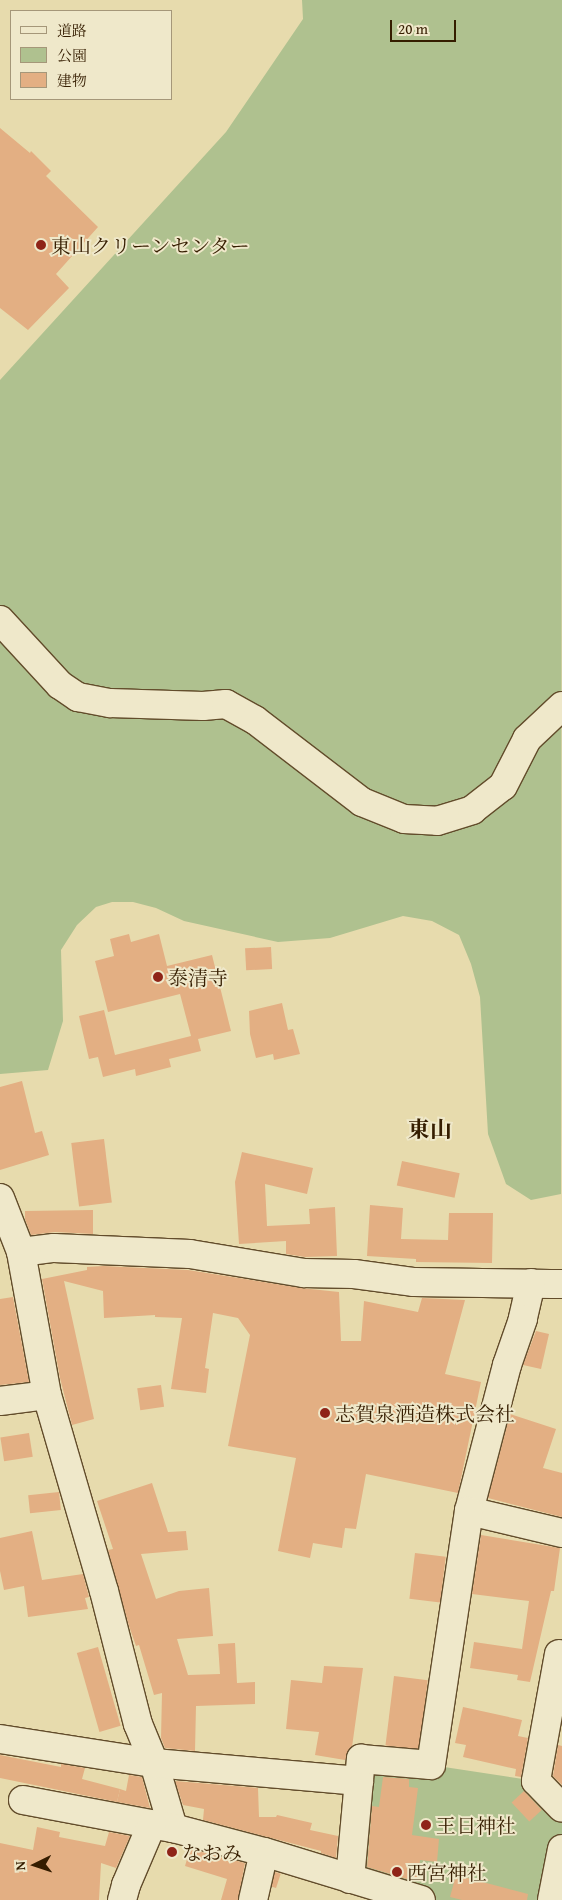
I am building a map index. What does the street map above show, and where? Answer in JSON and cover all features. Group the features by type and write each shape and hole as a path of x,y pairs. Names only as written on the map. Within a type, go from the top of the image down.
{"street":[{"path":"0,620 60,685 78,697 110,703 203,706 226,704 255,720 362,802 404,819 437,821 472,810 503,786 527,739 562,706"},
{"path":"0,1198 21,1252 47,1395 104,1591 138,1724 154,1763 163,1826 126,1885 122,1900"},
{"path":"21,1252 54,1248 190,1254 304,1273 354,1274 414,1282 562,1284"},
{"path":"350,1879 360,1759 431,1765 468,1510 506,1365 523,1319 531,1283"},
{"path":"0,1401 47,1395"},
{"path":"468,1510 562,1532"},
{"path":"561,1648 536,1781 562,1808"},
{"path":"0,1739 154,1763 359,1781"},
{"path":"23,1800 163,1826 264,1852 421,1900"},
{"path":"552,1900 562,1849"},
{"path":"253,1900 264,1852"}],"green space":[{"path":"302,0 562,0 561,1194 531,1200 506,1184 488,1134 480,997 471,964 459,935 432,921 403,916 330,938 278,942 184,921 156,908 133,902 112,902 96,907 77,925 61,950 63,1021 48,1070 0,1074 0,380 226,132 303,19"},
{"path":"361,1759 431,1765 536,1781 562,1808 562,1849 552,1900 421,1900 350,1879"}],"building":[{"name":"東山クリーンセンター","path":"0,128 30,153 31,151 51,171 46,176 98,227 56,274 69,288 28,330 0,308"},
{"name":"泰清寺","path":"129,934 131,942 159,934 167,966 212,955 231,1031 198,1039 201,1051 169,1059 171,1067 136,1076 135,1069 103,1077 98,1057 89,1059 79,1016 104,1010 115,1055 191,1036 180,994 108,1012 95,961 114,956 110,939"},
{"path":"271,947 272,969 246,970 245,948"},
{"path":"282,1003 288,1030 293,1029 300,1054 274,1060 273,1054 256,1058 250,1034 249,1011"},
{"path":"22,1081 35,1133 42,1131 49,1155 0,1170 0,1087"},
{"path":"104,1139 112,1203 79,1207 71,1143"},
{"path":"242,1152 313,1168 307,1194 265,1184 267,1226 310,1224 309,1209 335,1207 337,1256 305,1257 286,1254 286,1241 239,1244 235,1182"},
{"path":"402,1161 460,1173 455,1198 397,1185"},
{"path":"370,1205 403,1208 401,1239 448,1240 449,1213 493,1213 492,1263 416,1262 416,1259 367,1256"},
{"path":"93,1210 93,1234 55,1232 31,1235 25,1219 25,1211"},
{"path":"87,1267 188,1270 301,1288 339,1292 341,1341 361,1341 364,1301 418,1312 422,1298 465,1300 445,1374 481,1382 458,1493 366,1474 356,1529 345,1528 342,1548 313,1543 310,1558 278,1551 296,1458 228,1446 250,1335 238,1318 213,1313 205,1368 209,1369 206,1393 171,1389 182,1318 155,1317 155,1315 104,1318 103,1291 64,1281 94,1419 72,1425 60,1378 42,1279 87,1270"},
{"path":"13,1297 29,1382 0,1385 0,1299"},
{"path":"536,1331 549,1334 541,1369 523,1365"},
{"path":"161,1385 164,1407 140,1410 137,1388"},
{"path":"510,1414 556,1429 543,1468 562,1473 562,1517 488,1498"},
{"path":"29,1433 33,1457 4,1461 0,1438"},
{"path":"152,1483 168,1532 186,1531 188,1550 141,1554 156,1599 179,1591 209,1588 213,1636 177,1639 188,1675 220,1674 218,1644 235,1643 237,1683 255,1682 255,1704 196,1706 195,1751 165,1748 161,1738 162,1693 154,1695 139,1645 136,1646 129,1626 108,1550 113,1549 97,1501"},
{"path":"59,1492 61,1510 30,1513 28,1495"},
{"path":"32,1531 42,1580 83,1574 89,1597 85,1598 88,1609 28,1617 24,1586 4,1590 0,1571 0,1538"},
{"path":"481,1535 560,1548 554,1591 551,1591 530,1682 517,1680 518,1675 470,1668 474,1642 522,1649 529,1601 472,1594"},
{"path":"415,1553 446,1557 440,1602 409,1599"},
{"path":"98,1647 121,1726 99,1732 77,1653"},
{"path":"324,1666 363,1668 352,1747 345,1760 315,1755 319,1732 286,1729 291,1680 322,1683"},
{"path":"394,1676 428,1680 419,1750 385,1745"},
{"path":"463,1707 522,1720 518,1736 528,1738 521,1777 515,1776 516,1769 463,1757 466,1745 455,1743"},
{"path":"558,1745 562,1746 562,1785 553,1776"},
{"path":"0,1755 61,1767 61,1764 85,1768 82,1779 120,1789 117,1802 0,1778"},
{"path":"129,1775 142,1777 150,1808 117,1802 120,1789 126,1791"},
{"path":"383,1777 409,1779 409,1787 418,1788 412,1835 439,1839 437,1862 420,1860 418,1880 410,1880 367,1867 372,1806 379,1807"},
{"path":"175,1781 258,1788 259,1817 276,1817 277,1815 312,1823 310,1830 338,1836 336,1858 321,1853 321,1851 203,1820 204,1809 183,1805"},
{"path":"524,1791 542,1810 529,1822 512,1803"},
{"path":"37,1827 60,1832 59,1837 105,1846 109,1832 130,1836 116,1868 101,1863 99,1900 0,1900 0,1843 33,1850"},
{"path":"190,1849 245,1863 238,1900 221,1900 227,1879 185,1866"},
{"path":"275,1872 281,1874 276,1888 270,1886"},
{"path":"456,1875 528,1894 527,1900 462,1900 450,1897"}],"place":[{"name":"東山クリーンセンター","path":"41,245"},
{"name":"泰清寺","path":"158,977"},
{"name":"志賀泉酒造株式会社","path":"325,1413"},
{"name":"王日神社","path":"426,1825"},
{"name":"なおみ","path":"172,1852"},
{"name":"西宮神社","path":"397,1872"}],"district":[{"name":"東山","path":"430,1130"}]}
